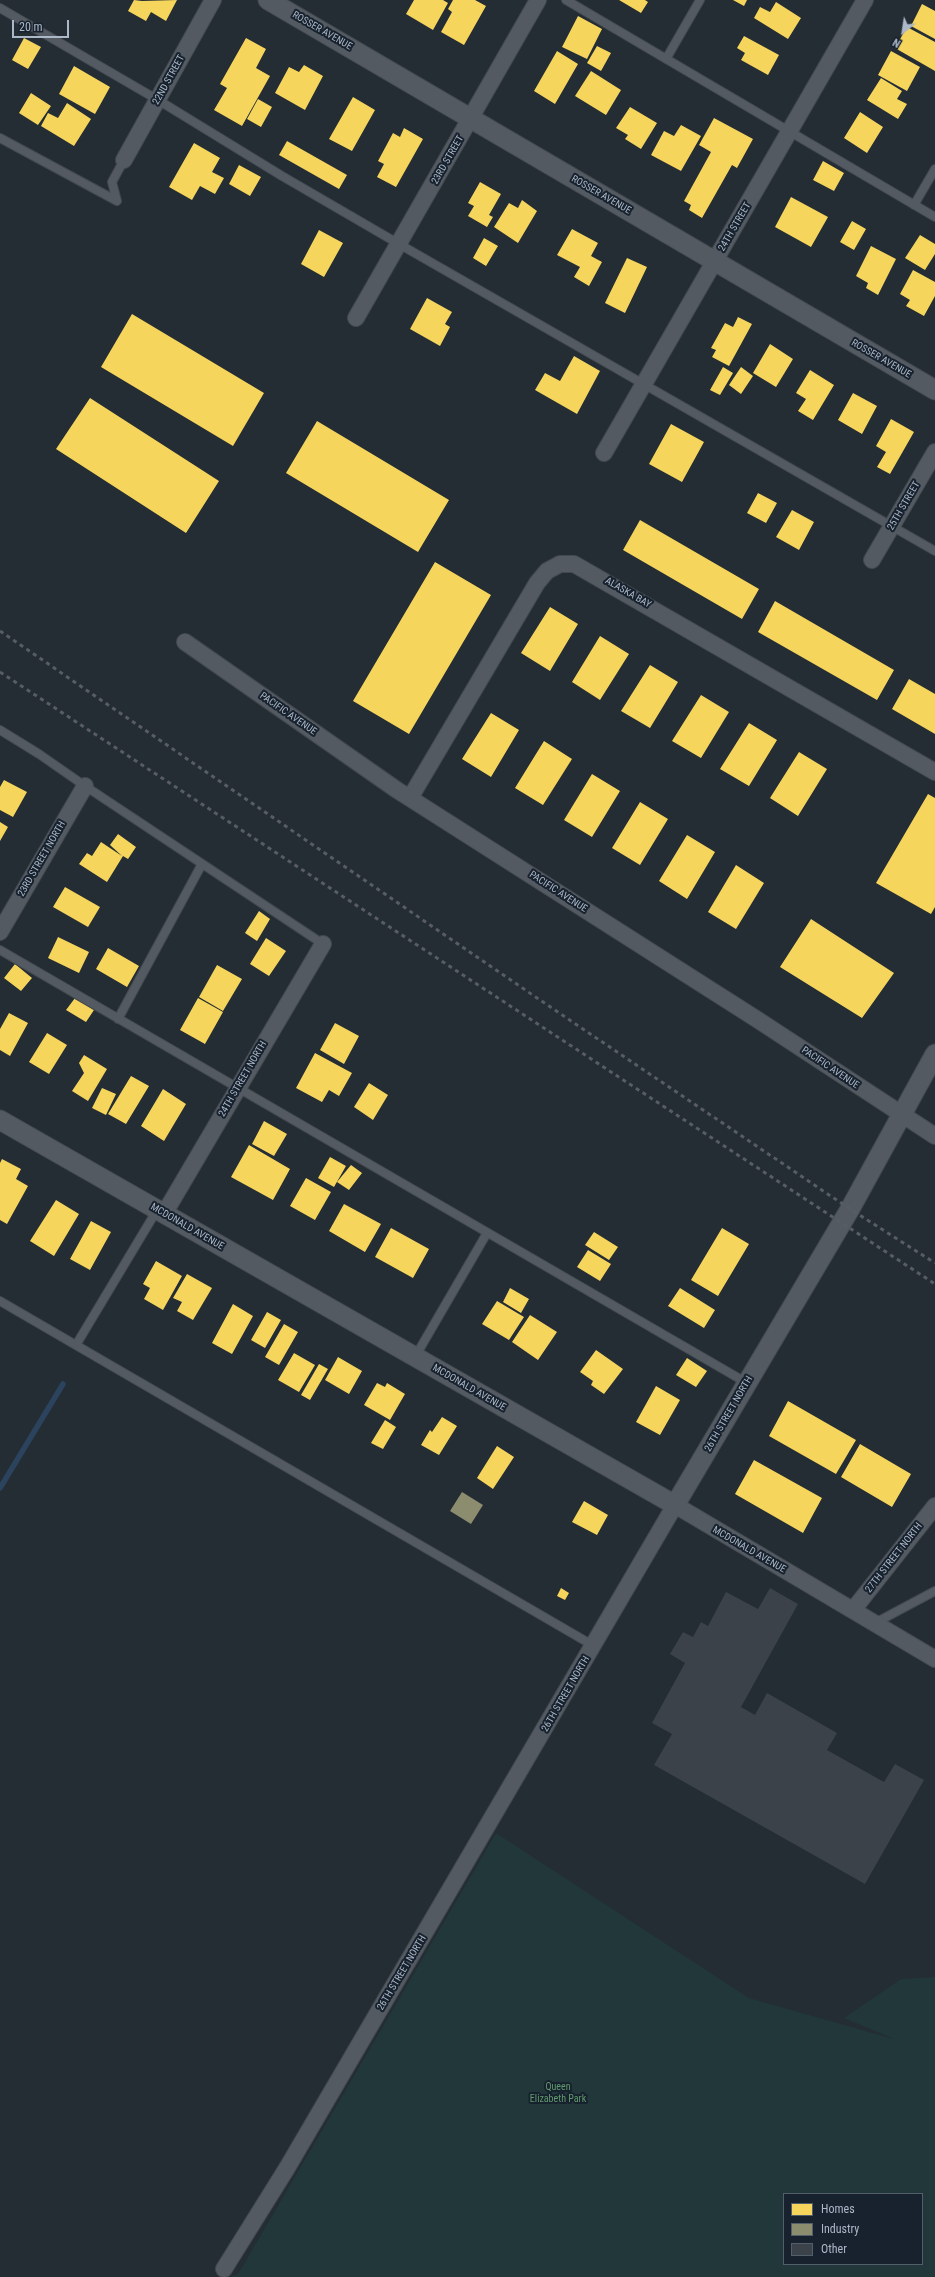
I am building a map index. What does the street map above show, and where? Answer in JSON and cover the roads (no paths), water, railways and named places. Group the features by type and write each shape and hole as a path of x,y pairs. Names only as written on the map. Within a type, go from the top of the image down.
{"street":[{"name":"22ND STREET","path":"124,160 213,0"},
{"name":"ROSSER AVENUE","path":"268,0 935,390"},
{"name":"23RD STREET","path":"356,318 538,0"},
{"name":"24TH STREET","path":"604,453 865,0"},
{"name":"25TH STREET","path":"872,560 935,452"},
{"name":"ALASKA BAY","path":"410,798 537,583 547,571 560,564 574,564 935,772"},
{"name":"PACIFIC AVENUE","path":"186,642 410,798 758,1020 935,1136"},
{"name":"23RD STREET NORTH","path":"0,932 85,786"},
{"name":"24TH STREET NORTH","path":"161,1212 238,1089 323,944"},
{"name":"26TH STREET NORTH","path":"224,2269 291,2161 850,1209 935,1054"},
{"name":"MCDONALD AVENUE","path":"0,1120 676,1505 935,1659"},
{"name":"27TH STREET NORTH","path":"853,1610 935,1506"}],"lane":[{"path":"566,0 935,217"},
{"path":"666,59 700,0"},
{"path":"0,8 158,100 282,176 399,244 935,551"},
{"path":"0,138 117,201 112,182 124,160"},
{"path":"914,205 935,169"},
{"path":"0,730 39,754 323,944"},
{"path":"118,1019 202,864"},
{"path":"0,950 748,1383"},
{"path":"76,1345 161,1212"},
{"path":"416,1357 487,1233"},
{"path":"0,1301 594,1646"},
{"path":"874,1623 935,1591"}],"waterway":[{"path":"0,1488 63,1384"}],"railway":[{"path":"0,631 537,998 850,1209 935,1263"},
{"path":"0,672 935,1284"}],"park label":[{"name":"Queen Elizabeth Park","path":"558,2092"}]}
